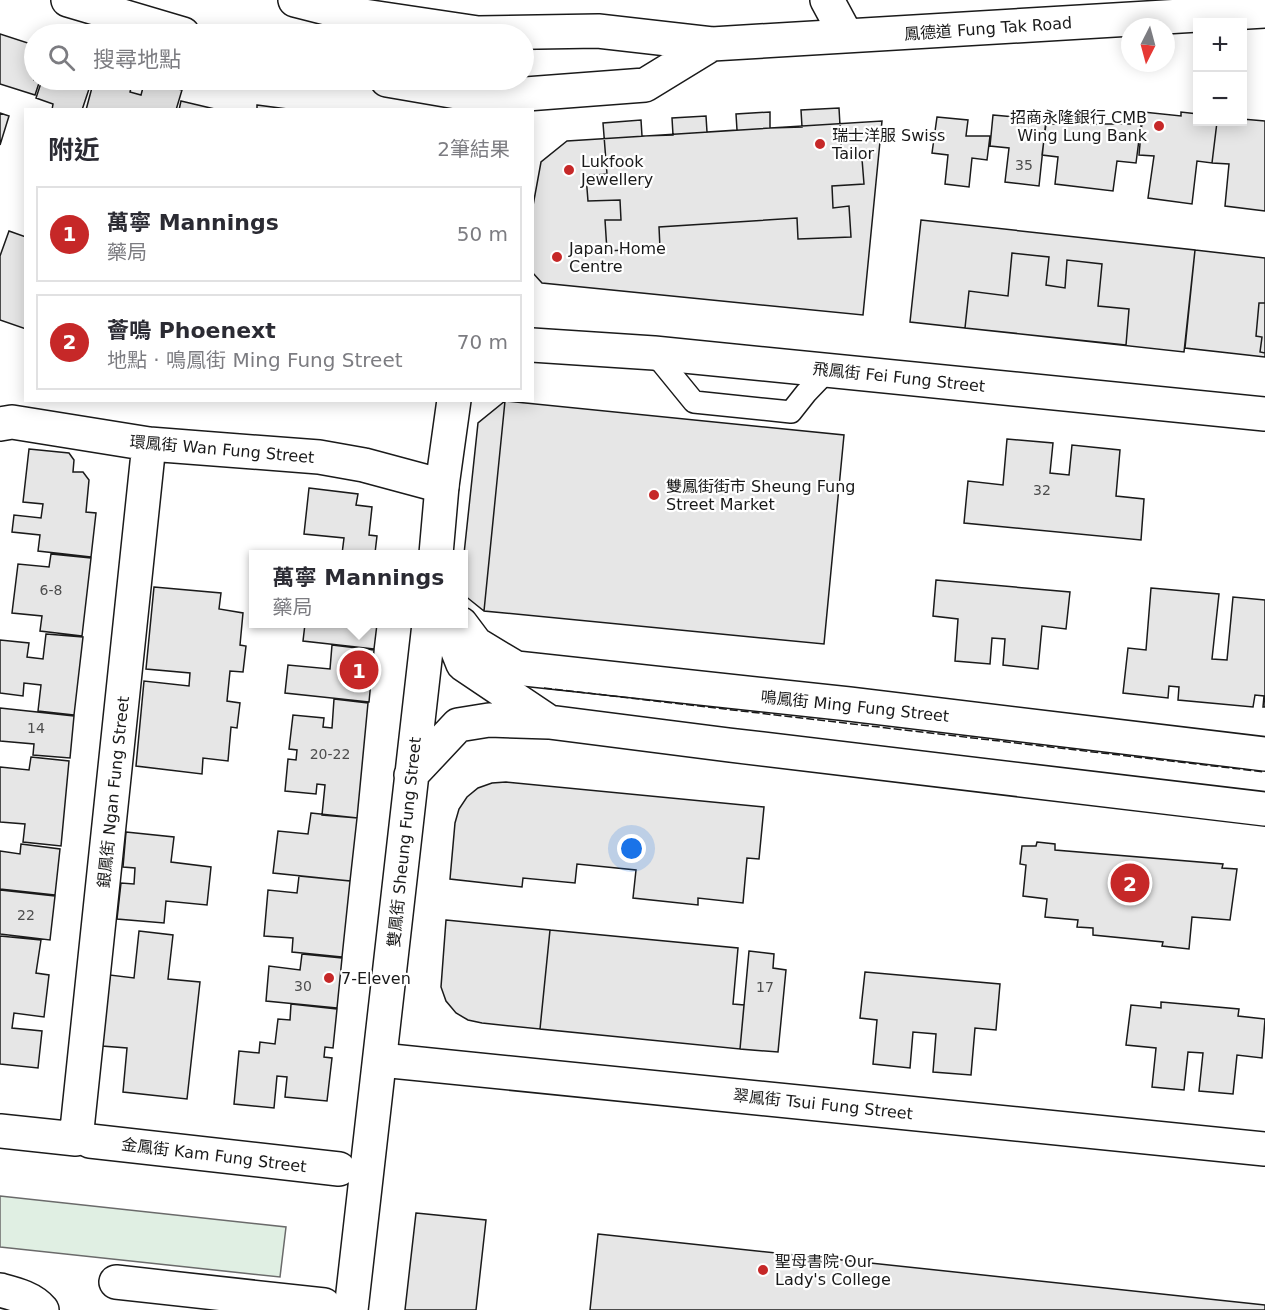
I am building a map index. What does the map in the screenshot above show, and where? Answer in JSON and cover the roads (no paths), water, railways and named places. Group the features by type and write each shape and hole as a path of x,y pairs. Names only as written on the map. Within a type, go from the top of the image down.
{"street":[{"path":"68,0 149,24"},
{"name":"鳳德道 Fung Tak Road","path":"295,0 350,14 417,24"},
{"path":"827,0 846,35"},
{"name":"鳳德道 Fung Tak Road","path":"534,35 597,31 711,44 910,33 1198,7 1265,11"},
{"name":"鳳德道 Fung Tak Road","path":"455,90 489,95 645,85 711,44"},
{"name":"飛鳳街 Fei Fung Street","path":"534,345 654,353 829,369 1265,414"},
{"path":"436,550 442,486 454,402"},
{"name":"環鳳街 Wan Fung Street","path":"0,423 12,422 149,444 319,458 364,465 442,486"},
{"name":"銀鳳街 Ngan Fung Street","path":"83,1140 149,444"},
{"name":"雙鳳街 Sheung Fung Street","path":"338,1307 381,1060 429,628"},
{"path":"449,628 463,664 549,722"},
{"name":"鳴鳳街 Ming Fung Street","path":"464,628 477,644 516,669 861,706 1265,754"},
{"path":"411,775 458,725 489,720 549,722 1265,809"},
{"name":"翠鳳街 Tsui Fung Street","path":"381,1060 1265,1149"},
{"name":"金鳳街 Kam Fung Street","path":"0,1131 339,1169"},
{"path":"116,1282 338,1307"},
{"path":"0,1290 19,1295 38,1305 42,1310"}],"lane":[{"path":"654,353 694,402 791,412 829,369"}],"place":[{"name":"招商永隆銀行 CMB Wing Lung Bank","path":"1159,126"},
{"name":"瑞士洋服 Swiss Tailor","path":"820,144"},
{"name":"Lukfook Jewellery","path":"569,170"},
{"name":"Japan Home Centre","path":"557,257"},
{"name":"雙鳳街街市 Sheung Fung Street Market","path":"654,495"},
{"name":"萬寧 Mannings","path":"359,670"},
{"name":"薈鳴 Phoenext","path":"1130,883"},
{"name":"7-Eleven","path":"329,978"},
{"name":"聖母書院 Our Lady's College","path":"763,1270"}]}
